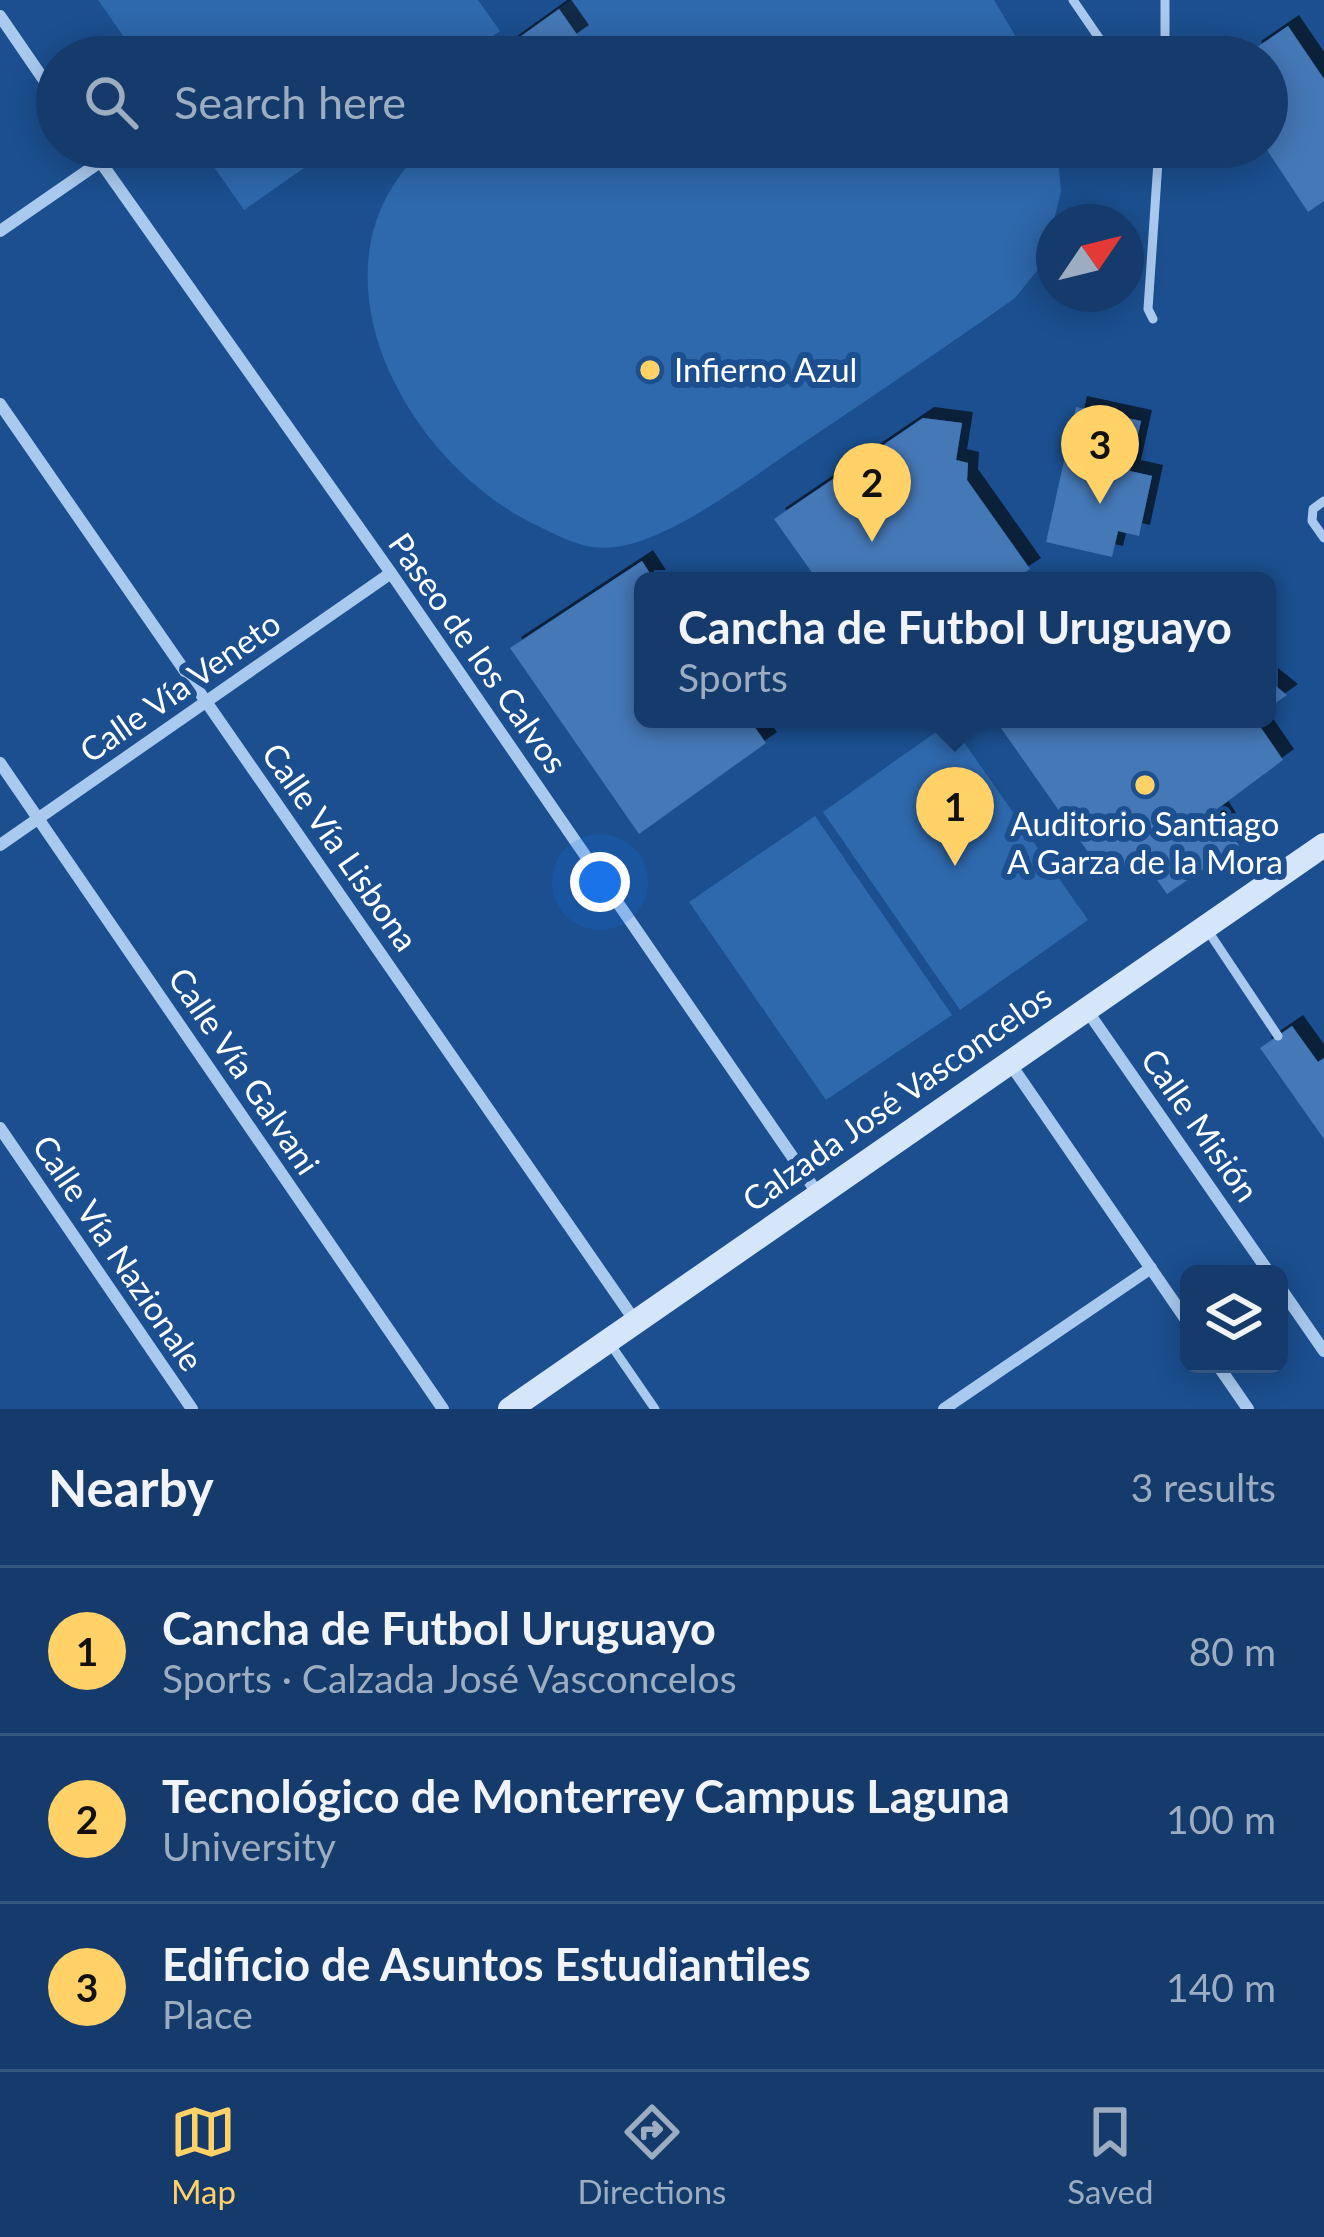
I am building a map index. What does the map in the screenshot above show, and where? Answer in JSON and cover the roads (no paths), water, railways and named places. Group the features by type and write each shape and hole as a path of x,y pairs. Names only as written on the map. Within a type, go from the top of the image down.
{"main road":[{"name":"Calzada José Vasconcelos","path":"510,1409 1324,844"}],"street":[{"path":"0,16 36,68"},
{"path":"0,231 91,168"},
{"name":"Paseo de los Calvos","path":"104,168 818,1194"},
{"name":"Calle Vía Lisbona","path":"0,404 635,1322"},
{"name":"Calle Vía Veneto","path":"0,845 391,574"},
{"name":"Calle Vía Galvani","path":"0,763 443,1409"},
{"name":"Calle Misión","path":"1085,1007 1264,1265"},
{"path":"1008,1061 1180,1311"},
{"name":"Calle Vía Nazionale","path":"0,1128 192,1409"},
{"path":"944,1409 1151,1268"},
{"path":"1288,1299 1324,1351"},
{"path":"1223,1373 1248,1409"}],"lane":[{"path":"1073,0 1098,36"},
{"path":"1165,0 1165,36"},
{"path":"1154,319 1148,309 1158,168"},
{"path":"1324,501 1313,509 1312,521 1324,538"},
{"path":"1204,926 1278,1036"},
{"path":"608,1341 655,1409"}],"place":[{"name":"Infierno Azul","path":"650,370"},
{"name":"Edificio de Asuntos Estudiantiles","path":"1100,504"},
{"name":"Tecnológico de Monterrey Campus Laguna","path":"872,542"},
{"name":"Auditorio Santiago A Garza de la Mora","path":"1145,785"},
{"name":"Cancha de Futbol Uruguayo","path":"955,866"}]}
